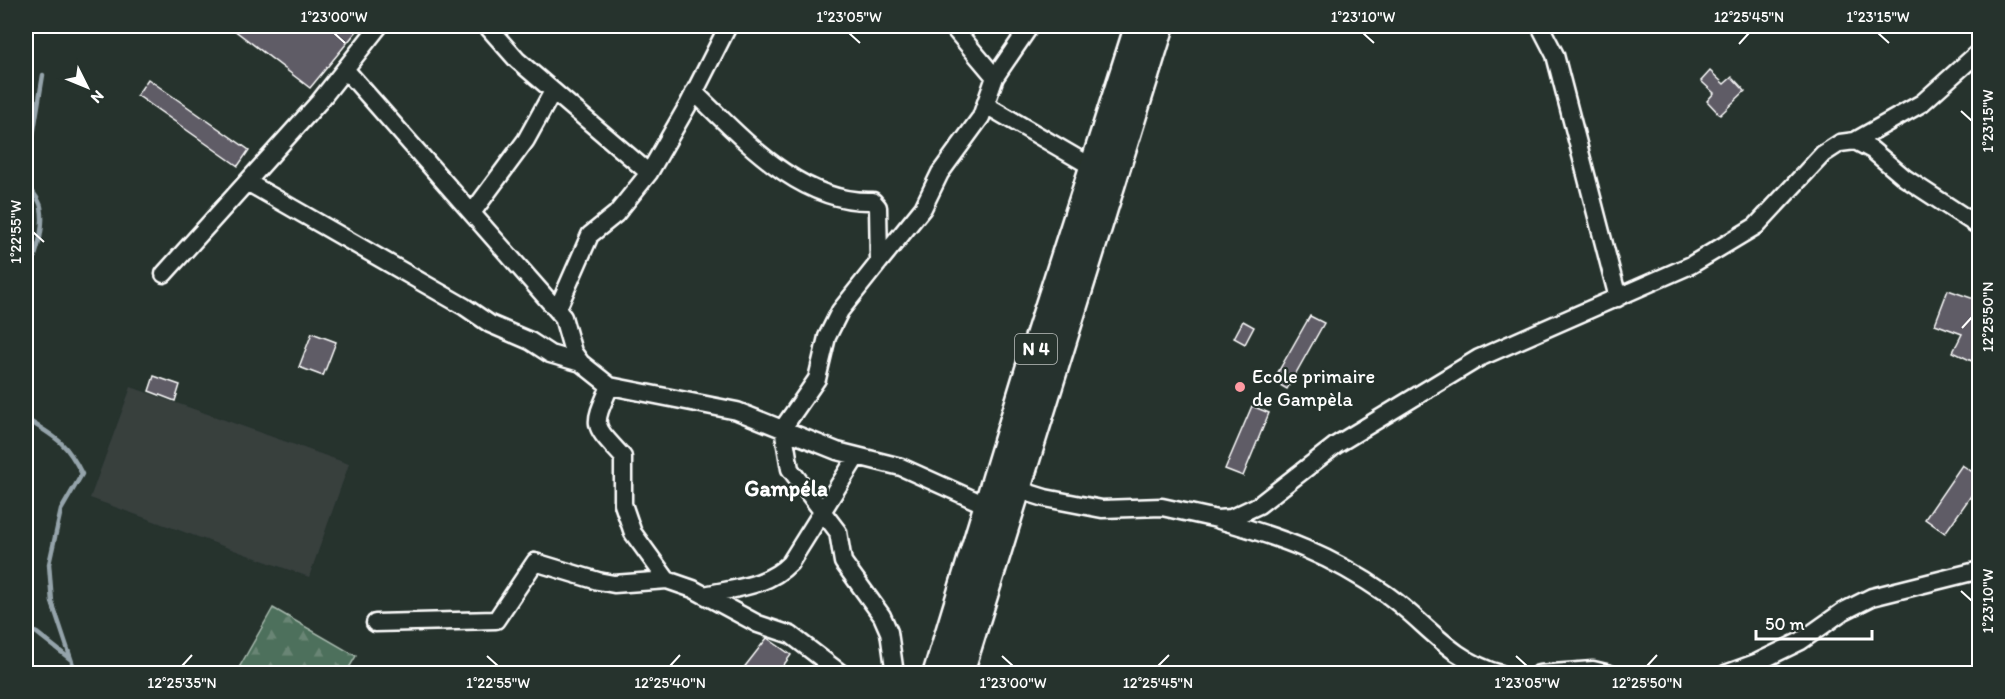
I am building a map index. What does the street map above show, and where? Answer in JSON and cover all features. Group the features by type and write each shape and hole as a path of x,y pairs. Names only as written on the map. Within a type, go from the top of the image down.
{"highway":[{"name":"N 4","path":"937,674 1139,26"},
{"name":"N 4","path":"959,674 1160,26"}],"street":[{"path":"164,274 345,69 379,26"},
{"path":"487,26 517,60 649,173"},
{"path":"557,310 590,235 616,214 649,173 728,26"},
{"path":"952,26 996,77"},
{"path":"895,674 889,632 882,616 843,562 838,532 790,470 783,428 818,379 827,337 840,311 923,208 940,173 981,117 996,77 1030,26"},
{"path":"1540,26 1555,55 1618,298"},
{"path":"1217,519 1231,518 1259,505 1336,445 1479,358 1691,265 1756,226 1823,154 1840,143 1855,141 1922,103 1980,51"},
{"path":"345,69 563,317 573,352 581,363 610,386 737,411 837,451 901,467 988,506"},
{"path":"472,213 526,140 553,91"},
{"path":"694,92 756,152 803,182 835,198 873,201 878,207 879,262"},
{"path":"986,105 1094,168"},
{"path":"1855,141 1872,150 1905,178 1980,227"},
{"path":"247,182 465,307 490,324 530,341 550,354 581,363"},
{"path":"610,386 596,420 598,430 623,457 623,504 633,533 667,580"},
{"path":"705,595 761,582 779,575 790,563 857,456"},
{"path":"1016,489 1045,498 1102,509 1162,507 1217,519 1290,540 1340,564 1387,595 1461,658 1480,668 1501,674"},
{"path":"375,623 496,620 535,562 614,584 667,580 705,595 758,624 791,635 842,674"},
{"path":"1725,674 1758,662 1801,641 1842,612 1872,597 1980,570"},
{"path":"1539,674 1593,669 1610,674"}],"shaded area":[{"path":"131,387 349,464 309,577 90,498"}],"green space":[{"path":"273,608 356,656 346,673 236,673"}],"building":[{"path":"229,26 361,26 310,88"},
{"path":"1710,71 1724,84 1732,77 1745,91 1720,115 1707,101 1714,93 1701,81"},
{"path":"148,79 249,150 238,166 137,95"},
{"path":"1948,290 1980,301 1980,365 1953,352 1962,334 1935,324"},
{"path":"1310,316 1324,323 1287,389 1273,381"},
{"path":"1243,321 1254,327 1245,344 1234,338"},
{"path":"312,333 336,342 323,376 299,367"},
{"path":"154,376 180,385 175,401 149,391"},
{"path":"1252,406 1269,413 1243,476 1225,469"},
{"path":"1962,465 1980,477 1980,483 1945,533 1925,519"},
{"path":"767,638 791,655 777,674 739,674"}],"waterway":[{"path":"26,283 42,226 40,203 26,178 43,75"},
{"path":"26,419 59,441 71,454 82,474 61,510 49,564 52,602 76,674"},
{"path":"26,628 37,633 70,659"}],"place":[{"name":"Ecole primaire de Gampèla","path":"1240,387"}],"district":[{"name":"Gampéla","path":"786,488"}]}
